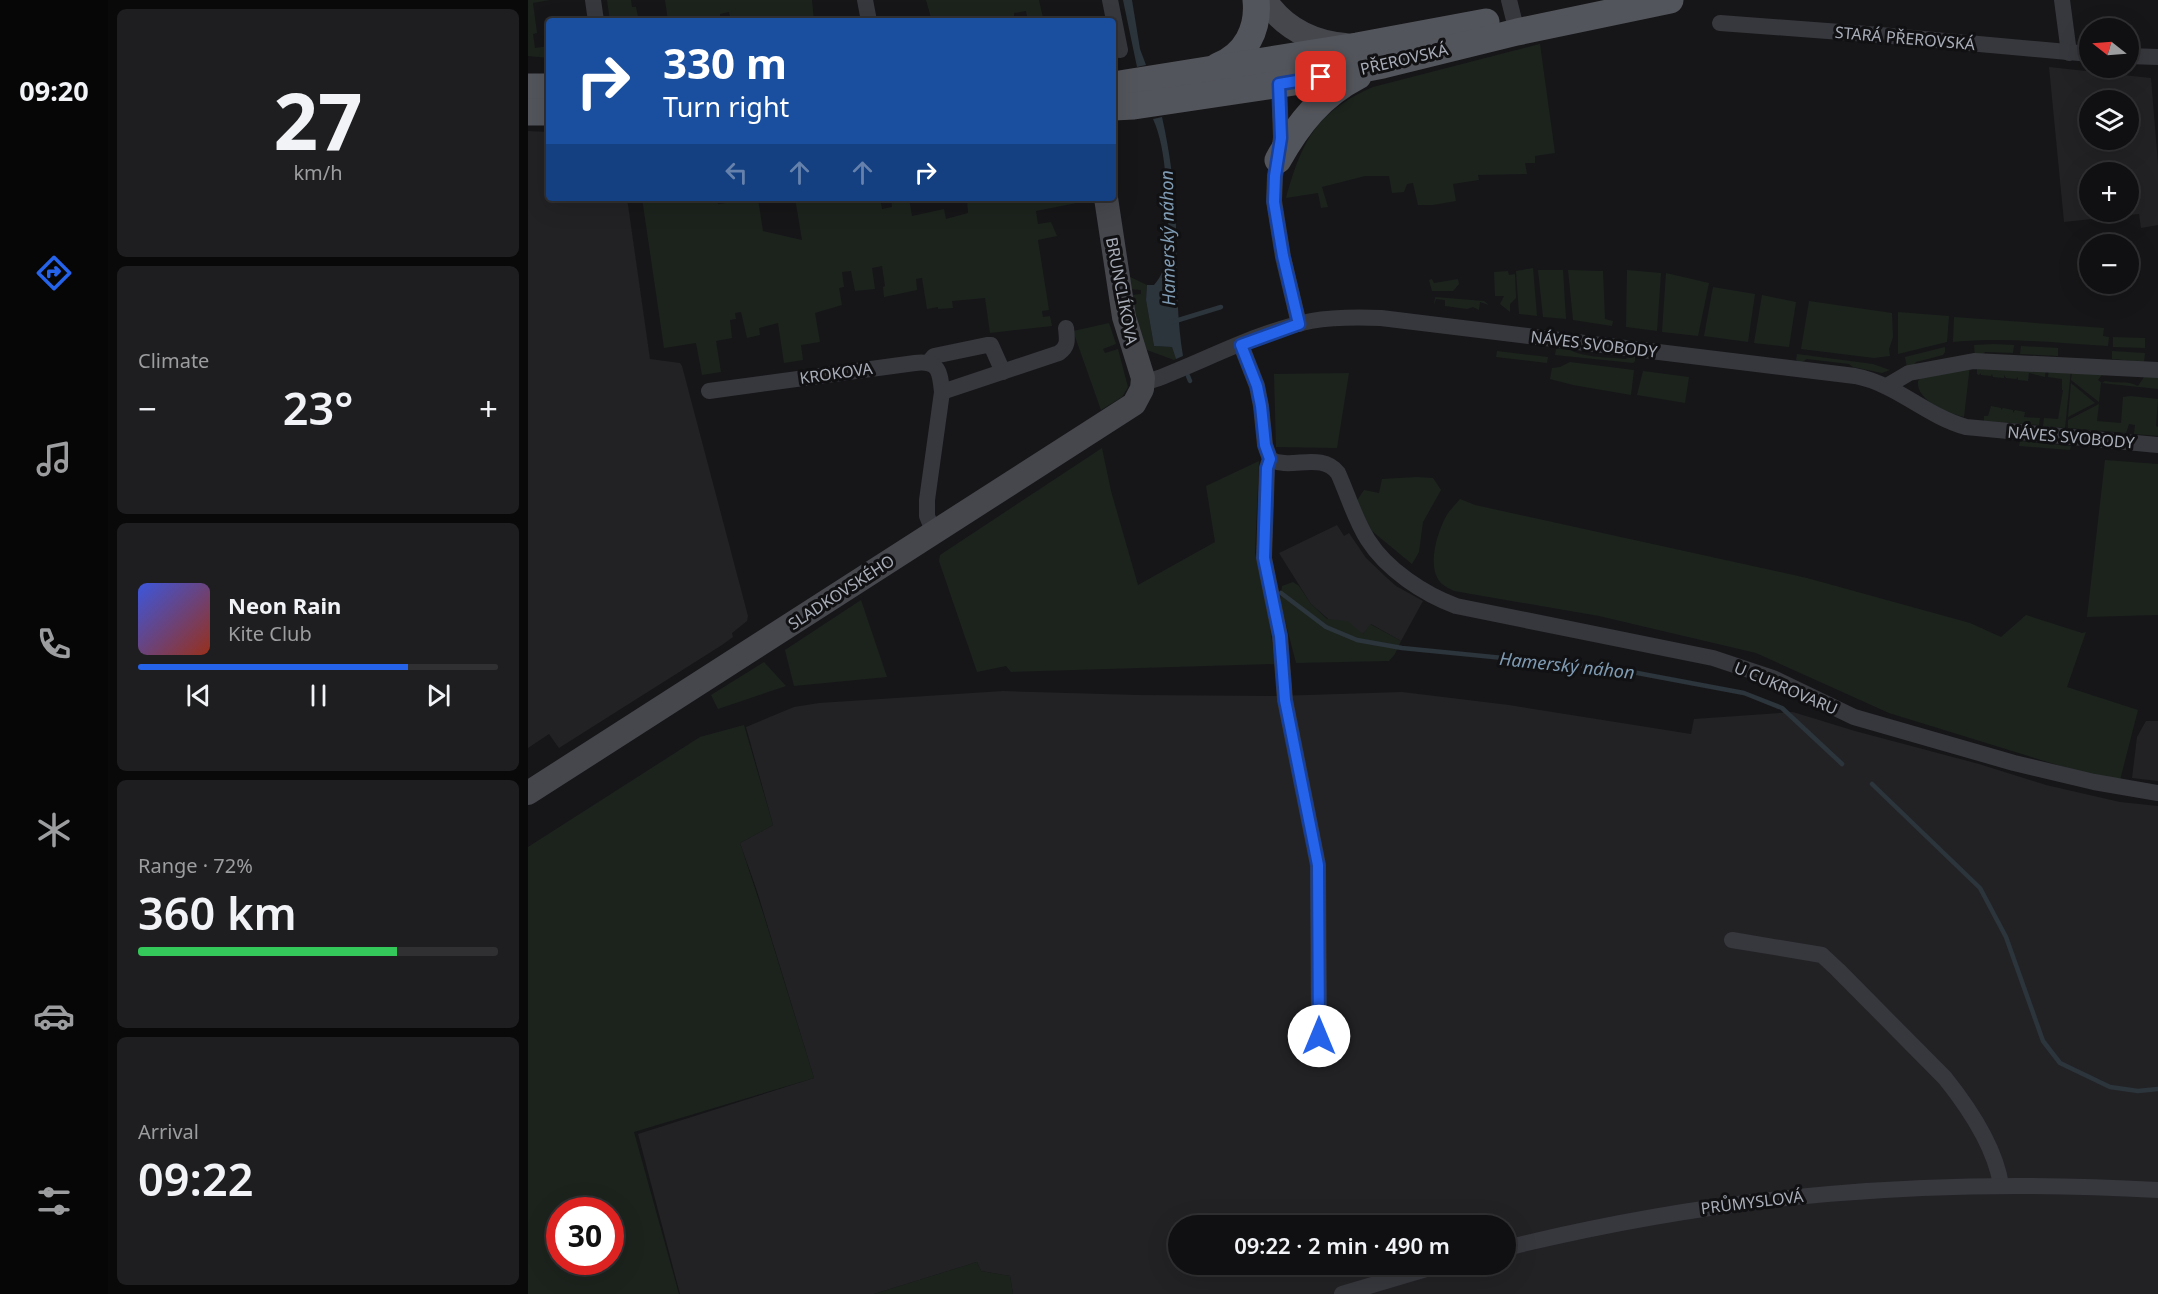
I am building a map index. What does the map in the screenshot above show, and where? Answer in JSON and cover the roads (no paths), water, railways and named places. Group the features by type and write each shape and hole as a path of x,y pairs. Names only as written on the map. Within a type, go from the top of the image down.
{"main road":[{"path":"1200,72 1224,64 1249,41 1260,0"},
{"path":"1260,0 1269,20 1278,72"},
{"name":"PŘEROVSKÁ","path":"1116,107 1134,106 1278,72 1357,46 1599,0"},
{"name":"PŘEROVSKÁ","path":"1116,85 1200,72 1278,72 1383,65 1513,16 1670,0"},
{"path":"1278,160 1303,121 1321,100 1345,82 1383,65"},
{"path":"528,87 546,87"},
{"path":"528,112 546,112"}],"street":[{"path":"593,0 596,18"},
{"path":"865,0 868,18"},
{"path":"1110,0 1114,18"},
{"path":"1260,0 1294,30 1317,40 1357,46"},
{"path":"2062,0 2069,53"},
{"name":"STARÁ PŘEROVSKÁ","path":"1720,23 2079,53"},
{"path":"1116,30 1120,50"},
{"path":"2139,56 2158,57"},
{"path":"1278,72 1281,129 1274,185 1275,216 1299,324"},
{"name":"BRUNCLÍKOVA","path":"1106,201 1124,317 1143,383"},
{"name":"NÁVES SVOBODY","path":"1143,383 1299,324 1347,317 1402,320 1865,378 1887,386 1941,417 1966,427 2158,445"},
{"path":"942,392 1048,357 1065,348 1068,343 1066,327"},
{"name":"KROKOVA","path":"709,391 928,363 933,356 987,345 991,345 1003,372"},
{"path":"1241,345 1257,386 1265,445 1270,459 1267,468 1264,558 1280,636 1285,700 1318,865 1319,1036"},
{"path":"1887,386 1909,373 1974,360 2158,370"},
{"path":"928,363 938,368 942,392 927,500 927,516 933,533"},
{"name":"SLADKOVSKÉHO","path":"528,793 1134,404 1141,393 1143,383"},
{"name":"U CUKROVARU","path":"1270,459 1280,462 1321,463 1335,470 1371,544 1384,559 1415,584 1441,600 1456,606 1713,658 1773,678 1854,717 2014,763 2094,782 2158,793"},
{"path":"1732,940 1822,955 1945,1078 1960,1097 1994,1158 2001,1185"},
{"name":"PRŮMYSLOVÁ","path":"1516,1246 1621,1223 1748,1202 1872,1189 2001,1185 2158,1190"},
{"path":"1342,1294 1406,1275"}],"water":[{"path":"1123,0 1132,0 1140,49 1146,65 1137,67"},
{"path":"1162,117 1172,172 1175,213 1178,308 1183,356 1176,359 1172,347 1154,346 1146,300 1147,285 1154,285 1162,274 1167,234 1169,233 1164,161 1153,119"}],"waterway":[{"path":"1172,322 1221,307"},
{"name":"Hamerský náhon","path":"1188,376 1190,381"},
{"name":"Hamerský náhon","path":"1281,593 1326,627 1357,640 1402,648 1616,669 1744,693 1782,708 1842,764"},
{"name":"Hamerský náhon","path":"1872,784 1980,888 2006,937 2043,1041 2060,1063 2110,1087 2138,1091 2158,1089"}]}
